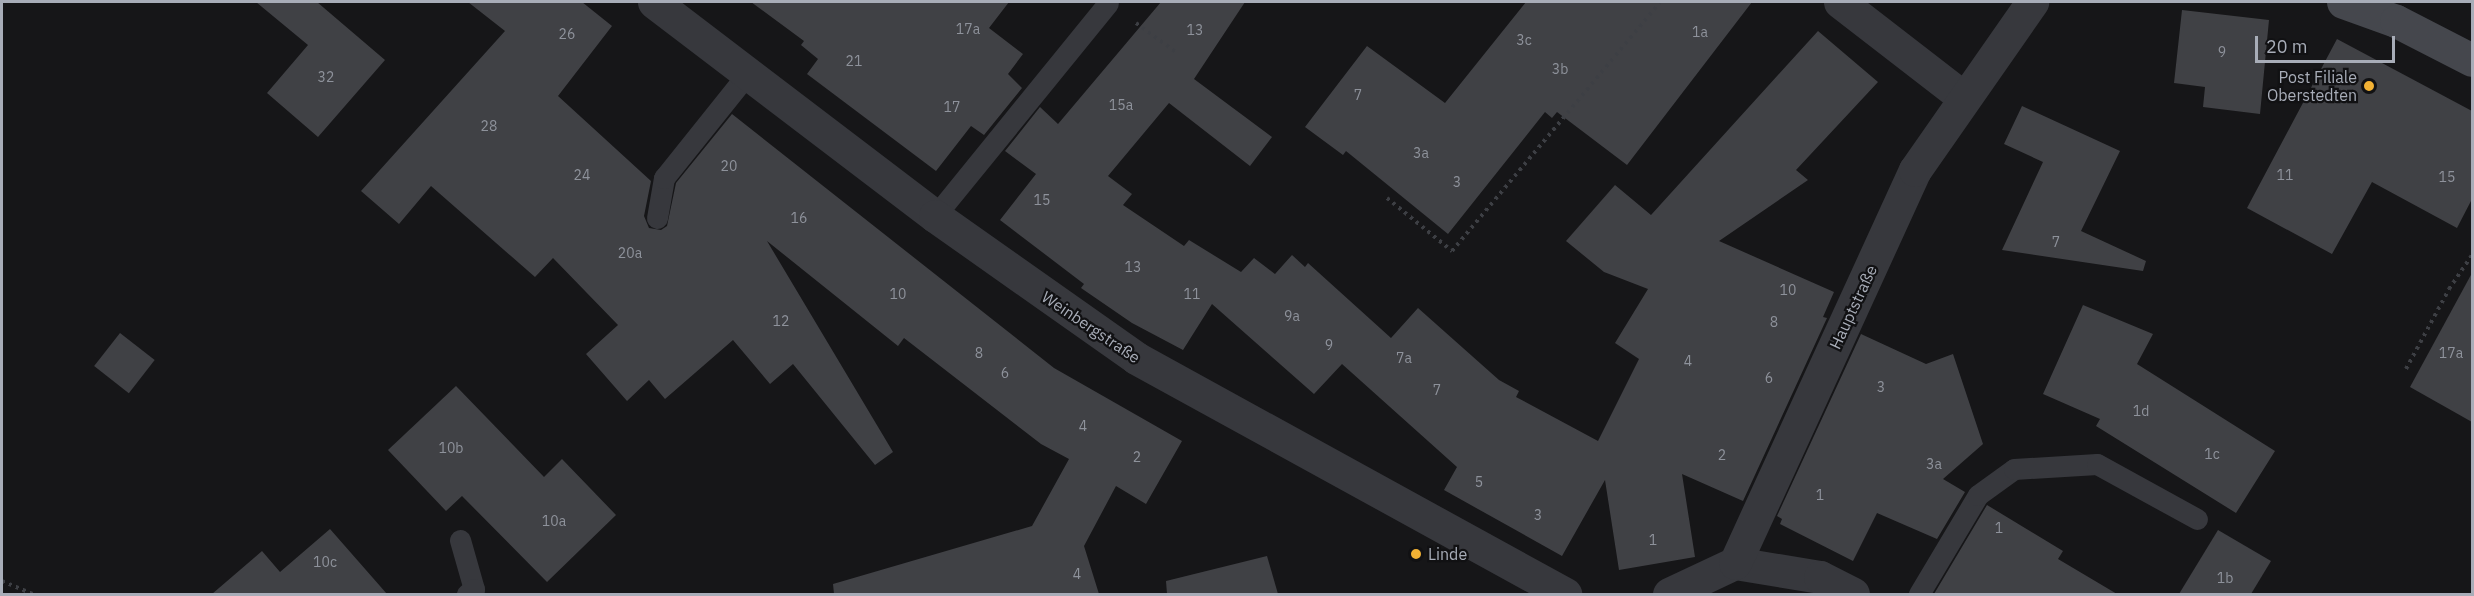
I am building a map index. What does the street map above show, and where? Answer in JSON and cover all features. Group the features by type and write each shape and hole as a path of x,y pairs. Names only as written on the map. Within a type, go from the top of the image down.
{"street":[{"name":"Weinbergstraße","path":"654,2 935,216 1136,358 1565,594"},
{"path":"1840,2 1964,98"},
{"name":"Hauptstraße","path":"1736,563 1915,170 2032,2"},
{"path":"2347,2 2396,21 2472,60"},
{"path":"1669,594 1736,563 1820,577 1853,594"}],"lane":[{"path":"935,216 1108,3"},
{"path":"657,218 664,178 748,73"},
{"path":"1919,594 1978,495 2014,470 2097,464 2197,519"},
{"path":"460,540 474,589 467,594"}],"path":[{"path":"1387,198 1452,251 1660,2"},
{"path":"1108,3 1177,53"},
{"path":"2406,369 2449,289 2472,255"},
{"path":"2,581 32,594"}],"building":[{"path":"256,2 317,2 385,60 318,137 267,93 308,45"},
{"path":"468,2 582,2 612,26 558,96 651,181 644,216 649,228 661,230 667,226 676,183 732,114 1054,368 1182,441 1146,504 1116,486 1084,546 1099,594 834,594 833,584 1032,526 1069,459 1041,444 904,338 898,346 767,241 893,452 875,465 793,364 770,384 733,340 665,399 649,380 627,401 586,354 618,325 553,258 535,277 431,186 399,224 361,191 505,31"},
{"path":"751,2 1009,2 989,28 1023,54 1008,74 1022,88 984,135 971,126 936,171 807,74 818,59 801,45 804,41"},
{"path":"1161,2 1245,2 1194,79 1272,137 1250,166 1169,103 1108,176 1132,194 1123,205 1184,246 1189,240 1241,272 1254,258 1275,274 1292,255 1305,267 1308,263 1391,338 1418,308 1499,380 1519,391 1516,397 1598,441 1639,359 1615,343 1648,289 1604,272 1566,241 1615,185 1651,215 1818,31 1878,82 1796,170 1808,180 1719,241 1834,292 1823,317 1827,318 1743,501 1682,474 1695,557 1619,570 1605,480 1562,556 1444,490 1457,467 1342,364 1314,394 1212,304 1183,350 1132,323 1081,288 1084,284 1000,220 1036,174 1005,151 1040,107 1058,124"},
{"path":"1526,2 1752,2 1627,165 1557,112 1552,118 1545,112 1448,234 1346,151 1343,155 1305,127 1367,46 1445,103"},
{"path":"2182,10 2269,20 2260,114 2203,107 2205,87 2174,83"},
{"path":"2337,39 2472,111 2472,199 2457,228 2372,182 2332,254 2247,208"},
{"path":"2022,106 2120,151 2081,231 2146,261 2143,271 2002,250 2043,162 2004,144"},
{"path":"2472,273 2472,422 2410,387"},
{"path":"2083,305 2153,334 2137,364 2275,451 2236,513 2096,426 2100,419 2043,394"},
{"path":"120,333 155,360 129,393 94,366"},
{"path":"1861,334 1926,364 1953,354 1983,444 1943,479 1965,492 1937,539 1877,513 1853,561 1780,524 1782,519 1777,516"},
{"path":"456,386 544,477 562,459 616,515 547,582 462,496 446,511 388,450"},
{"path":"1987,505 2063,551 2058,559 2117,594 1934,594"},
{"path":"330,529 387,594 212,594 262,551 280,572"},
{"path":"2218,530 2271,561 2251,594 2179,594"},
{"path":"1267,556 1278,594 1167,594 1166,581"}],"place":[{"name":"Post Filiale Oberstedten","path":"2369,86"},
{"name":"Linde","path":"1416,554"}]}
